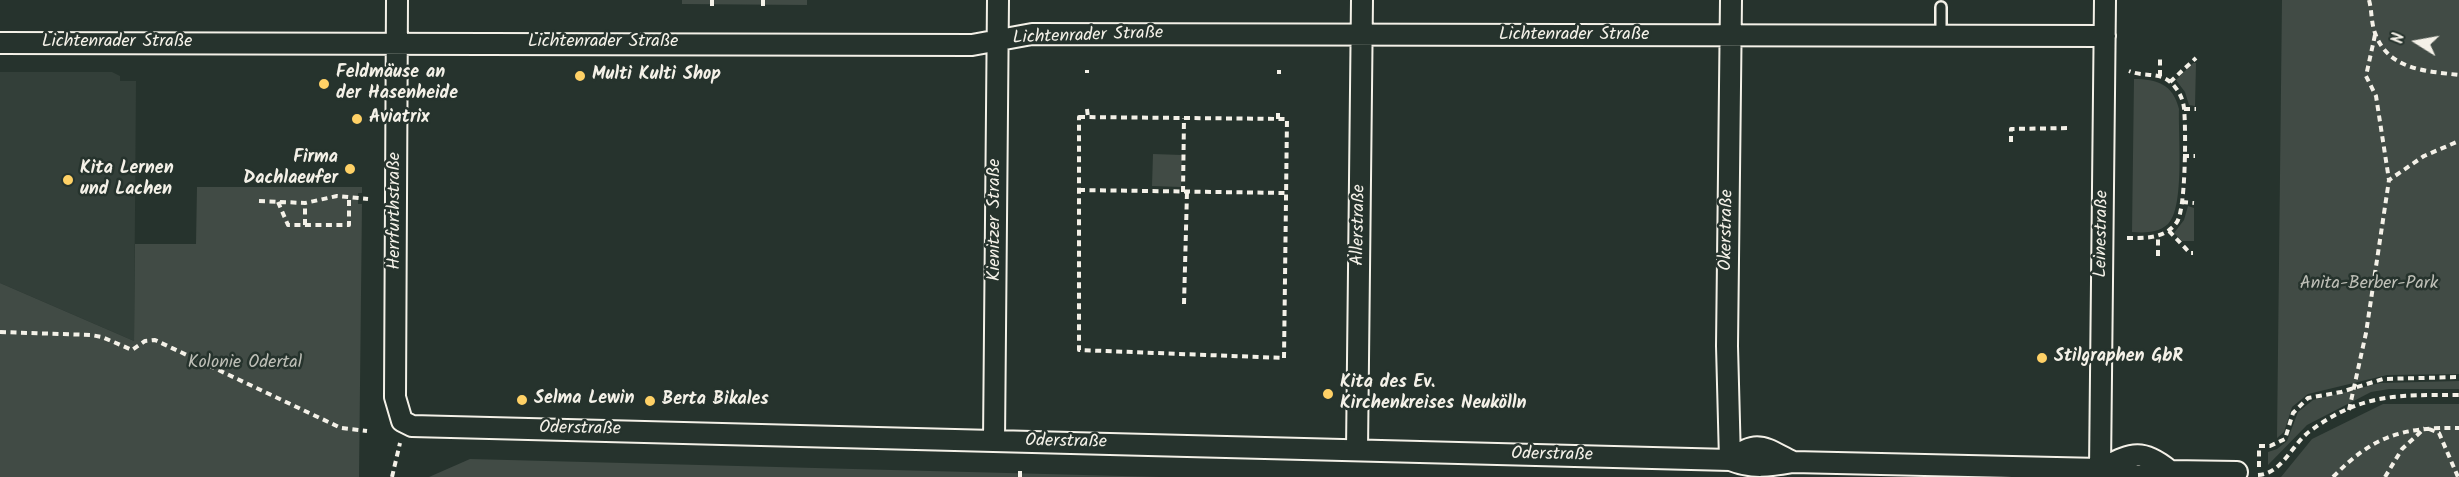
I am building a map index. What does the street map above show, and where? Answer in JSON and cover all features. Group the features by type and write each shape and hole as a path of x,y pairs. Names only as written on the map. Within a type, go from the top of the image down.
{"street":[{"name":"Herrfurthstraße","path":"397,0 395,397 402,421"},
{"name":"Kienitzer Straße","path":"994,441 998,0"},
{"name":"Allerstraße","path":"1357,450 1362,0"},
{"name":"Okerstraße","path":"1730,460 1727,346 1731,0"},
{"name":"Leinestraße","path":"2100,469 2106,0"},
{"name":"Lichtenrader Straße","path":"0,43 972,45 1032,34 2105,36"},
{"name":"Oderstraße","path":"402,421 412,426 1730,460 1746,447 1764,448 1793,462 2100,469 2127,476 2149,476 2170,471 2238,472"}],"lane":[{"path":"1941,6 1941,36"}],"path":[{"path":"712,0 712,10"},
{"path":"763,0 763,10"},
{"path":"2349,410 2355,387 2389,180 2376,96 2366,76 2375,35 2369,0"},
{"path":"2375,35 2401,64 2412,69 2459,75"},
{"path":"2160,55 2160,76"},
{"path":"2170,82 2196,58"},
{"path":"2127,238 2158,236 2169,231 2179,217 2182,202 2184,109 2180,94 2170,82 2160,76 2129,72"},
{"path":"1087,109 1088,117"},
{"path":"2184,109 2196,109"},
{"path":"1278,110 1278,119"},
{"path":"1079,117 1184,118 1287,119 1284,358 1079,350 1079,117"},
{"path":"1184,118 1184,304"},
{"path":"2011,142 2011,129 2069,128"},
{"path":"2389,180 2424,156 2459,141"},
{"path":"2183,156 2195,156"},
{"path":"1079,190 1286,193"},
{"path":"259,201 305,203 328,197 368,200"},
{"path":"278,202 288,225 349,225 349,197"},
{"path":"2182,202 2194,203"},
{"path":"305,203 305,225"},
{"path":"2169,231 2190,253 2193,252"},
{"path":"2158,236 2158,256"},
{"path":"0,332 91,335 102,337 132,350 145,341 155,340 341,428 367,431"},
{"path":"2259,475 2259,446 2270,446 2285,439 2293,412 2302,402 2315,396 2383,379 2459,377"},
{"path":"2238,472 2259,475 2272,471 2310,431 2377,398 2392,395 2459,395"},
{"path":"392,477 400,444 402,421"},
{"path":"2385,477 2402,449 2425,428"},
{"path":"2425,428 2439,433 2458,477"},
{"path":"2333,477 2358,453 2380,439 2425,428 2459,428"},
{"path":"1020,469 1020,477"}],"shaded area":[{"name":"Kita Lernen und Lachen","path":"0,72 112,72 120,76 120,81 136,81 134,341 0,283"}],"green space":[{"path":"682,0 807,0 807,5 682,4"},
{"name":"Anita-Berber-Park","path":"2282,0 2459,0 2459,374 2387,375 2308,394 2292,407 2284,432 2277,438"},
{"path":"2193,63 2196,63 2195,106 2189,105 2185,92 2176,80"},
{"path":"2134,79 2150,80 2163,85 2173,94 2179,109 2180,170 2177,203 2168,224 2156,231 2132,232"},
{"path":"1153,154 1182,155 1181,187 1152,186"},
{"name":"Kolonie Odertal","path":"197,187 362,187 362,193 358,193 358,204 362,204 359,477 0,477 0,283 134,341 135,244 196,244"},
{"path":"2188,206 2194,208 2194,241 2182,241 2174,233 2184,220"},
{"path":"2459,381 2459,389 2389,389 2371,392 2307,425 2268,465 2268,452 2277,449 2287,441 2298,412 2313,400 2380,383"},
{"path":"2383,404 2459,404 2459,477 2281,477 2312,439"},
{"path":"470,459 1161,477 429,477"}],"place":[{"name":"Multi Kulti Shop","path":"580,76"},
{"name":"Feldmäuse an der Hasenheide","path":"324,84"},
{"name":"Aviatrix","path":"357,119"},
{"name":"Firma Dachlaeufer","path":"350,169"},
{"name":"Kita Lernen und Lachen","path":"68,180"},
{"name":"Stilgraphen GbR","path":"2042,358"},
{"name":"Kita des Ev. Kirchenkreises Neukölln","path":"1328,394"},
{"name":"Selma Lewin","path":"522,400"},
{"name":"Berta Bikales","path":"650,401"}]}
